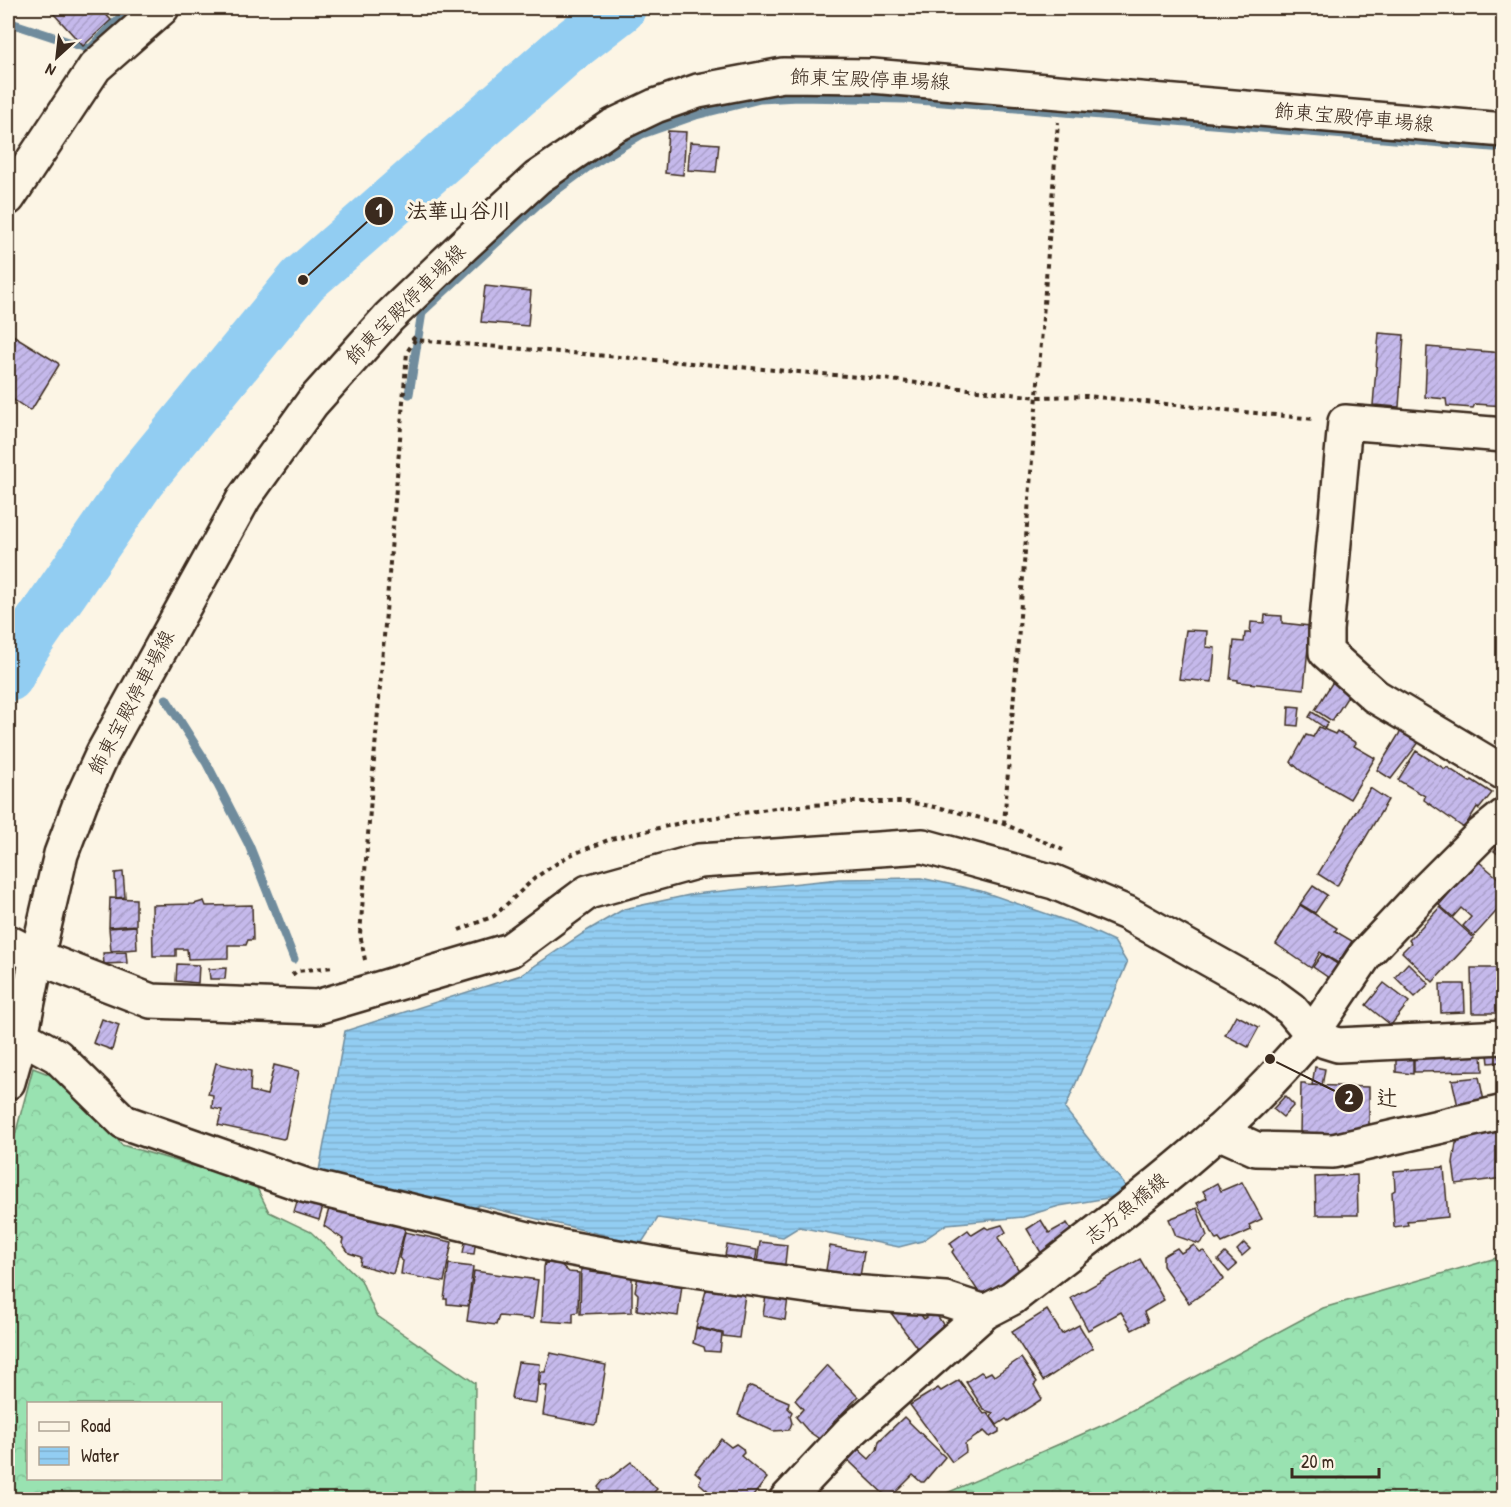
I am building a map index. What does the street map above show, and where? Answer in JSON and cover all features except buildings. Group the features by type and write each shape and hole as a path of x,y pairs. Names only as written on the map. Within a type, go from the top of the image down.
{"street":[{"path":"8,198 95,67 162,8"},
{"name":"飾東宝殿停車場線","path":"8,1082 21,1036 61,854 81,801 103,753 170,628 244,498 312,403 389,317 545,172 613,126 655,106 698,91 783,75 794,75 872,76 1503,130"},
{"path":"1503,435 1345,422 1329,590 1326,652 1375,696 1503,772"},
{"name":"志方魚橋線","path":"786,1500 851,1431 985,1312 1012,1298 1160,1181 1218,1132 1261,1091 1312,1034 1366,954 1458,858 1503,816"},
{"path":"8,942 37,957 151,1001 317,1007 510,950 588,892 699,861 923,846 1054,882 1127,913 1268,992 1291,1009 1312,1034 1338,1045 1503,1037"},
{"path":"21,1036 57,1056 124,1122 307,1186 557,1246 666,1266 850,1292 945,1299 985,1312"},
{"path":"1218,1132 1256,1149 1333,1151 1503,1112"}],"path":[{"path":"1004,824 1060,92"},
{"path":"389,317 415,340 883,379 1038,397 1087,396 1345,422"},
{"path":"366,961 360,934 407,352 415,340"}],"green space":[{"path":"33,1068 69,1082 122,1145 255,1184 269,1212 311,1232 361,1280 376,1315 475,1383 474,1499 8,1500 8,1161"},
{"path":"1503,1256 1503,1499 933,1499 1110,1422 1323,1308"}],"water":[{"path":"921,878 981,891 1079,925 1114,941 1127,963 1065,1109 1132,1194 1059,1206 1023,1217 947,1224 922,1241 899,1247 799,1227 783,1237 658,1218 641,1244 479,1205 463,1214 318,1176 345,1031 521,975 624,909 694,894 839,879"}],"waterway":[{"path":"8,22 90,49 129,8"},
{"path":"8,676 21,651 140,479 303,280 563,52 620,8"},
{"path":"409,394 422,312 538,204 588,167 642,134 696,115 760,99 798,97 906,99 1504,148"},
{"path":"166,699 206,762 249,845 294,959"}],"place":[{"name":"法華山谷川","path":"303,280"},
{"name":"辻","path":"1270,1059"}]}
